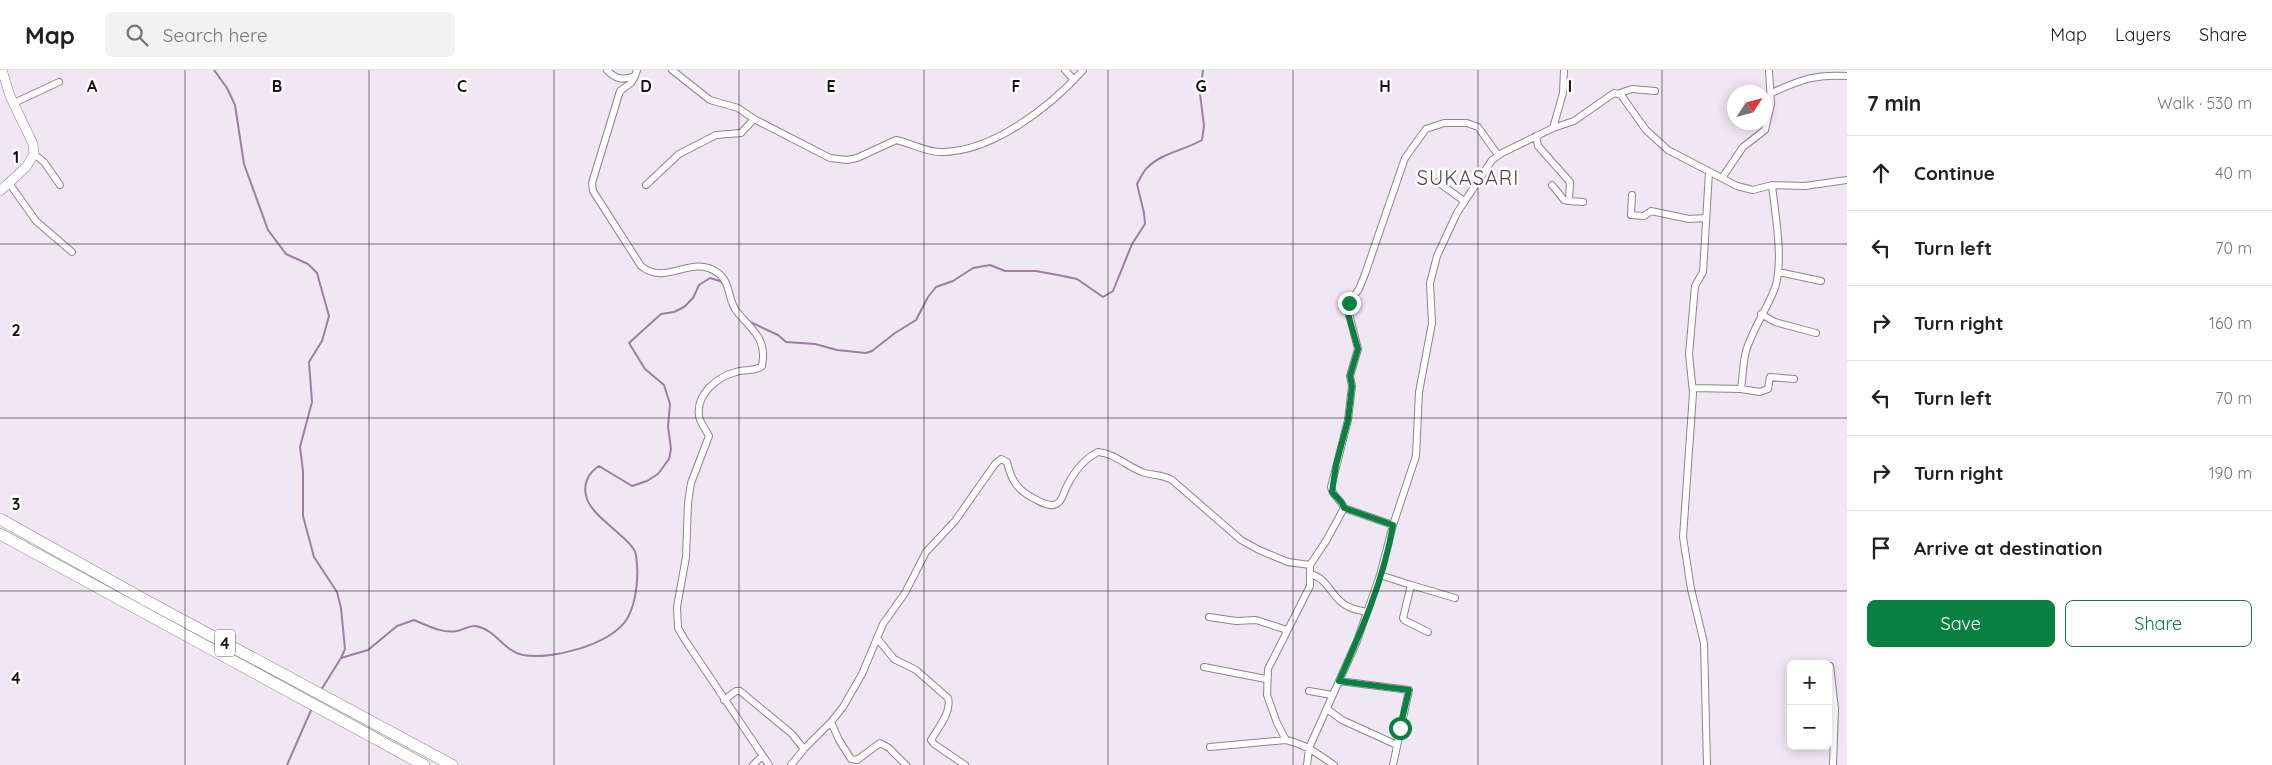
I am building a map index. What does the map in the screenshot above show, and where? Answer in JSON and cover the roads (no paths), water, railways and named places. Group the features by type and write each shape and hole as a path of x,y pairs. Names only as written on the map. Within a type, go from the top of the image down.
{"highway":[{"name":"4","path":"0,519 145,600 452,765"},
{"name":"4","path":"0,534 424,765"}],"street":[{"path":"0,191 26,167 34,154 33,144 14,104 2,70"},
{"path":"607,70 613,76 623,80 636,73"},
{"path":"672,70 710,100 738,108 754,119 830,158 846,160 857,158 896,140 925,150 940,152 981,143 1012,130 1040,112 1083,70"},
{"path":"1065,70 1074,80"},
{"path":"1553,128 1563,93 1564,70"},
{"path":"1769,70 1770,85"},
{"path":"636,73 631,83 620,91 592,183 593,191 641,266 653,274 669,273 694,265 715,271 726,282 733,308 759,335 763,349 762,366 757,370 736,372 714,381 707,389 700,404 699,415 710,436 690,483 686,557 676,607 678,628 724,700 769,765"},
{"path":"1772,93 1803,78 1826,75 1847,76"},
{"path":"14,104 59,82"},
{"path":"1307,765 1310,748 1357,641 1380,575 1393,525 1416,456 1419,392 1432,323 1430,283 1432,269 1443,241 1464,201 1498,155 1553,128 1574,122 1590,112 1611,94 1632,89 1655,91"},
{"path":"1617,94 1626,101 1646,130 1668,150 1709,172 1753,190 1772,185 1805,186 1847,180"},
{"path":"646,185 678,154 716,135 741,133 754,119"},
{"path":"1393,525 1344,508 1332,492 1331,487 1348,420 1352,386 1350,376 1358,349 1347,306 1359,289 1365,274 1405,158 1426,129 1444,124 1467,124 1478,127 1484,132 1498,155"},
{"path":"1722,178 1743,147 1765,130"},
{"path":"1536,136 1538,146 1570,182 1569,201"},
{"path":"34,154 44,162 60,185"},
{"path":"1707,765 1704,643 1691,589 1682,537 1693,388 1689,354 1695,286 1702,272 1709,172"},
{"path":"1438,182 1464,201"},
{"path":"9,183 36,221 72,252"},
{"path":"1552,185 1564,200 1583,202"},
{"path":"1741,389 1746,352 1761,314 1775,288 1778,272 1778,234 1772,185"},
{"path":"1632,194 1631,215 1644,216 1651,211 1689,219 1706,218"},
{"path":"1778,272 1821,281"},
{"path":"1761,314 1775,322 1816,332"},
{"path":"1693,388 1741,389 1760,392 1768,389 1770,377 1794,379"},
{"path":"791,765 843,707 862,674 883,624 905,593 926,552 955,521 995,464 1001,459 1007,462 1010,476 1019,489 1046,504 1052,505 1060,501 1074,473 1094,454 1098,452 1116,456 1145,473 1159,474 1172,480 1241,540 1288,562 1310,565"},
{"path":"1286,740 1277,723 1268,694 1266,679 1270,662 1310,586 1310,565 1344,508"},
{"path":"1310,574 1318,576 1325,582 1340,602 1355,610 1367,612"},
{"path":"1380,575 1455,598"},
{"path":"1411,585 1403,618 1428,632"},
{"path":"1209,617 1236,621 1256,620 1287,630"},
{"path":"877,638 894,659 916,670 948,698 950,704 948,710 932,740 934,744 965,765"},
{"path":"1204,667 1266,679"},
{"path":"1339,681 1409,690 1392,765"},
{"path":"1832,683 1835,709 1833,765"},
{"path":"724,700 736,691 740,691 785,727 804,749"},
{"path":"1309,691 1332,695"},
{"path":"1327,708 1342,720 1397,745"},
{"path":"831,722 839,740 851,759 857,760 880,743 889,748 906,765"},
{"path":"1210,747 1286,740 1310,748 1334,765"},
{"path":"753,765 762,756"}],"waterway":[{"path":"214,70 227,88 235,105 244,164 268,230 286,254 308,264 317,273 329,316 322,341 309,362 312,402 300,447 303,471 303,516 314,557 337,592 341,608 345,649 321,690"},
{"path":"748,321 778,335 786,342 815,344 837,350 866,353 872,351 916,320 928,297 936,287 953,281 973,268 990,265 1005,271 1036,271 1077,279 1103,297 1113,291 1132,244 1145,224 1137,184 1143,173 1160,158 1202,140 1204,126 1200,94 1203,70"},
{"path":"341,658 368,650 397,626 414,620 451,632 473,626 482,628 489,631 516,653 535,656 580,649 608,636 619,628 627,619 635,596 637,579 636,555 634,549 591,507 585,489 587,480 599,466 632,486 647,481 658,474 669,459 671,449 668,426 670,404 664,385 645,369 629,343 661,314 674,312 684,307 693,298 699,285 710,278 720,281 724,285"},
{"path":"287,765 312,708"}],"district":[{"name":"SUKASARI","path":"1468,177"}]}
